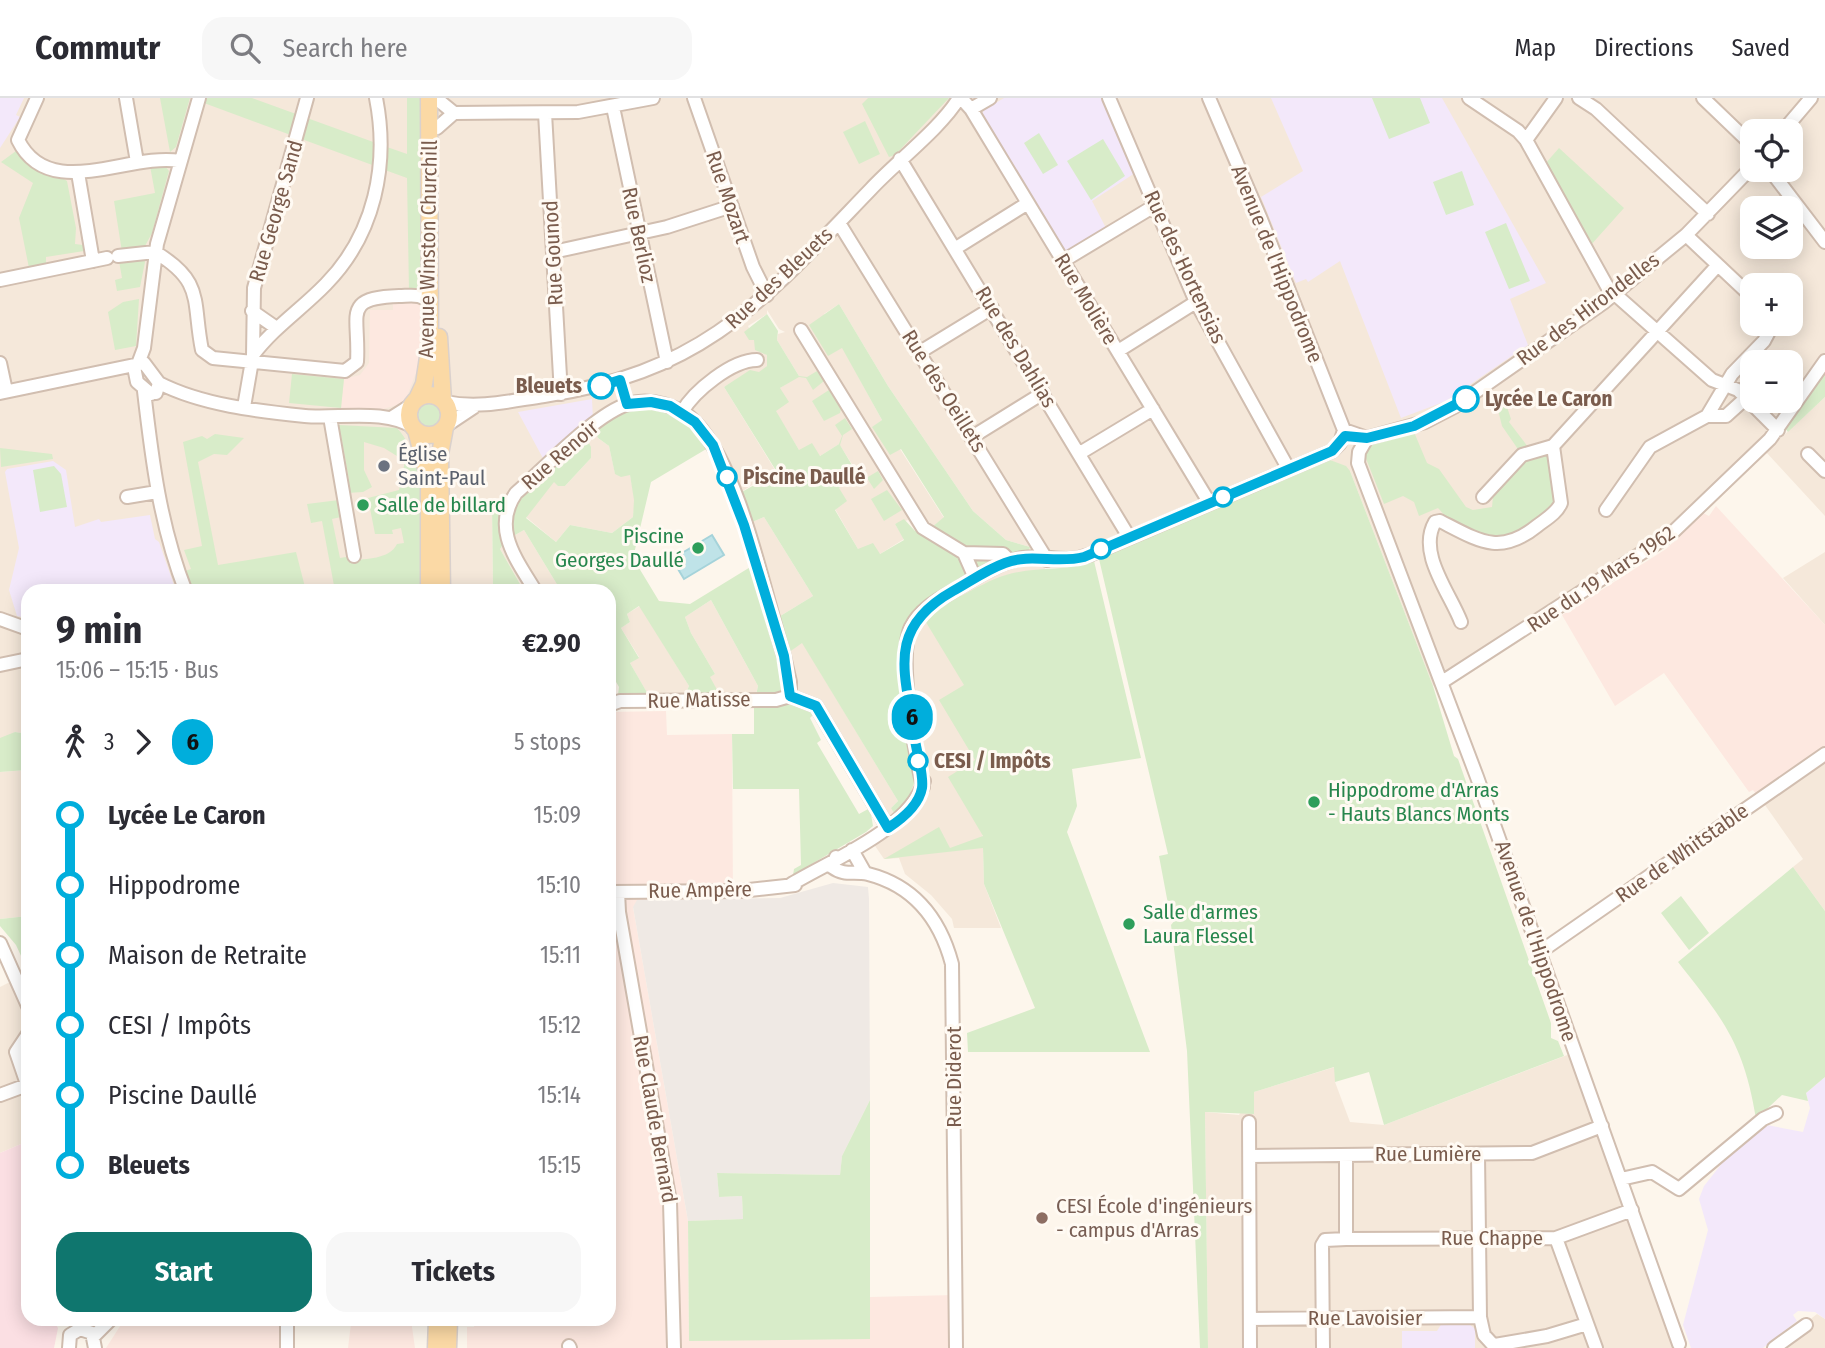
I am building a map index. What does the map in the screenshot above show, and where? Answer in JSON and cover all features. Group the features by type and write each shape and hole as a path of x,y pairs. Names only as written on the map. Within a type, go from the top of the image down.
{"main road":[{"name":"Avenue Winston Churchill","path":"434,98 437,128 440,375 444,401"},
{"name":"Avenue Winston Churchill","path":"415,401 423,387 429,354 434,98"},
{"path":"429,584 429,480 409,415 415,401 431,395 444,401 449,412 440,454 442,584"},
{"path":"415,429 430,435 446,426"},
{"path":"436,1348 437,1326"},
{"path":"449,1326 449,1348"}],"street":[{"path":"37,98 18,140 22,148 47,168 78,173 160,159 180,161"},
{"path":"126,98 137,162"},
{"path":"199,98 155,252 144,348 139,369 153,390 244,407 330,417 391,418 415,429"},
{"name":"Rue George Sand","path":"244,407 253,358 254,288 264,241 307,98"},
{"path":"253,358 275,327 325,285 343,265 360,237 377,188 382,158 376,98"},
{"path":"434,98 454,113 545,113 613,107 653,98"},
{"name":"Rue Mozart","path":"694,98 752,267 767,295"},
{"name":"Rue Molière","path":"960,98 971,109 1209,502"},
{"name":"Rue des Bleuets","path":"444,401 474,407 561,394 620,380 667,362 715,337 767,295 960,98"},
{"path":"971,109 990,98"},
{"name":"Rue des Hortensias","path":"1109,98 1196,302 1288,468"},
{"name":"Avenue de l'Hippodrome","path":"1209,98 1260,217 1442,682 1679,1347"},
{"path":"1469,98 1518,131 1526,140 1608,288 1685,357 1723,386 1740,392"},
{"path":"1526,140 1556,98"},
{"path":"1579,98 1595,109 1708,214"},
{"path":"1703,98 1740,133"},
{"path":"1793,119 1811,98"},
{"name":"Rue Berlioz","path":"613,107 667,362"},
{"path":"437,128 454,113"},
{"name":"Rue Gounod","path":"545,113 561,394"},
{"name":"Rue des Dahlias","path":"901,159 1129,537"},
{"path":"78,173 93,261"},
{"name":"Rue des Hirondelles","path":"1010,561 1026,557 1047,560 1084,557 1288,468 1350,445 1414,426 1447,411 1614,294 1686,235 1740,180"},
{"path":"1779,182 1822,238"},
{"path":"956,248 1028,203"},
{"path":"1063,261 1156,205"},
{"path":"553,252 639,234 732,206"},
{"name":"Rue des Oeillets","path":"839,223 1047,560"},
{"path":"1686,235 1740,286"},
{"path":"0,280 112,257 155,252 191,283 195,293 202,350 213,358 253,358 345,371 352,369 357,362 358,312 361,303 371,297 413,295 426,298 430,303"},
{"path":"1483,497 1522,455 1553,446 1717,265"},
{"path":"413,295 430,279"},
{"path":"1118,351 1196,302"},
{"path":"920,352 992,308"},
{"path":"252,311 275,327"},
{"path":"801,330 923,528 964,553 1003,554 1010,561 975,578 964,553"},
{"path":"1707,416 1723,386 1764,336"},
{"path":"682,412 695,392 738,365 757,360"},
{"name":"Rue du 19 Mars 1962","path":"1442,682 1658,544 1707,501 1778,430 1825,361"},
{"path":"0,363 3,392 112,370 139,369"},
{"path":"139,369 153,390"},
{"path":"620,380 627,404 660,403 682,412 695,422 709,439 735,496 784,656 790,696 816,706 888,828"},
{"path":"153,390 146,412 156,492 184,584"},
{"path":"972,436 1043,393"},
{"path":"391,418 415,401"},
{"path":"1606,510 1650,447 1707,416 1726,416 1740,403"},
{"name":"Rue Renoir","path":"531,584 506,540 507,505 516,493 593,425 627,404"},
{"name":"Rue des Bleuets","path":"446,426 474,407"},
{"path":"1080,453 1153,409"},
{"path":"1762,413 1778,430"},
{"path":"330,417 354,556"},
{"path":"1461,622 1433,562 1431,530 1435,522 1495,545 1512,543 1558,510 1561,503 1560,480 1553,446"},
{"path":"1808,454 1825,471"},
{"path":"127,497 156,492"},
{"name":"Rue Ampère","path":"616,892 740,891 790,885 836,866 852,850 908,813 923,787 906,660 906,640 918,617 927,607 975,578"},
{"path":"0,619 21,626"},
{"path":"0,665 21,660"},
{"name":"Rue Matisse","path":"616,702 776,700 790,696"},
{"name":"Rue de Whitstable","path":"1540,952 1825,754"},
{"path":"852,850 865,873"},
{"name":"Rue Diderot","path":"836,866 865,873 905,889 918,899 939,927 952,964 956,1348"},
{"name":"Rue Claude Bernard","path":"616,901 671,1214 674,1348"},
{"path":"0,943 21,990"},
{"path":"21,1044 16,1052 21,1066"},
{"path":"0,1095 21,1088"},
{"path":"1621,1179 1652,1172 1679,1189 1763,1119 1776,1113"},
{"path":"1249,1122 1251,1348"},
{"name":"Rue Lumière","path":"1250,1156 1538,1152 1602,1126"},
{"path":"1478,1154 1480,1317 1483,1335 1496,1346 1547,1336 1587,1324"},
{"path":"1323,1348 1322,1245 1325,1240 1346,1239 1346,1155"},
{"name":"Rue Chappe","path":"1346,1239 1556,1238 1632,1210"},
{"path":"1556,1238 1596,1348"},
{"name":"Rue Lavoisier","path":"1250,1319 1480,1317"},
{"path":"1774,1348 1806,1325"},
{"path":"69,1348 68,1339 76,1330 85,1329 94,1342 106,1326"},
{"path":"286,1326 286,1348"}],"shaded area":[{"path":"0,98 1825,98 1825,361 1803,395 1803,350 1740,350 1740,413 1791,414 1671,534 1433,686 1350,471 1330,460 1075,569 1045,568 981,779 984,884 1001,928 954,928 952,919 931,895 905,874 899,858 884,859 873,843 888,828 821,712 798,698 784,656 802,642 898,801 891,808 898,812 909,729 911,627 1030,547 1006,540 973,511 888,386 839,304 824,314 882,420 873,427 900,449 944,518 931,528 915,531 908,520 895,524 904,539 880,554 858,549 835,509 839,488 859,475 839,444 820,456 799,450 775,411 780,388 799,376 777,340 778,334 785,332 779,329 767,310 767,314 748,326 760,350 767,355 767,366 763,371 724,387 775,470 735,496 713,445 598,438 609,446 615,473 630,475 635,500 633,517 612,533 570,525 556,542 526,517 554,481 565,486 591,458 492,506 493,584 21,584 21,733 15,732 0,740"},
{"path":"0,98 24,98 16,115 20,117 0,148"},
{"path":"1004,98 1102,98 1135,173 1092,201 1106,228 1067,251 1063,250 981,116 984,110"},
{"path":"1271,98 1442,98 1546,283 1510,299 1528,345 1446,401 1401,418 1340,261 1308,282 1306,279 1296,283 1261,197 1303,171"},
{"path":"422,300 420,362 406,399 401,404 383,409 341,409 344,379 360,375 369,363 370,310 393,310 393,303"},
{"path":"1825,397 1825,516 1766,452"},
{"path":"592,399 593,420 545,462 518,412"},
{"path":"53,461 66,470 75,527 99,519 101,522 150,515 155,539 159,542 174,584 21,584 21,617 17,616 9,590 19,548 5,472 7,469"},
{"path":"1716,506 1825,625 1825,746 1756,794 1753,790 1749,792 1664,673 1615,706 1562,615 1666,549 1703,513 1709,516"},
{"path":"764,517 813,596 777,618 745,525"},
{"path":"524,530 557,584 520,584 500,549 506,540"},
{"path":"1825,552 1825,625 1783,578"},
{"path":"711,600 758,686 756,694 720,695 709,677 715,674 691,633 685,617"},
{"path":"640,606 689,686 685,695 651,700 630,663 639,657 621,628 630,622 627,614"},
{"path":"666,711 667,735 732,734 733,899 633,907 688,1221 689,1340 870,1339 870,1297 955,1295 956,1348 467,1348 467,1327 616,1326 616,712"},
{"path":"1825,754 1825,911 1793,867 1803,859 1760,798"},
{"path":"21,770 21,917 0,919 0,772"},
{"path":"833,883 868,887 869,899 870,1100 842,1156 840,1175 717,1173 719,1197 742,1196 743,1219 688,1221 633,907 637,900 780,898"},
{"path":"21,976 21,1144 0,1153 0,987"},
{"path":"1570,1054 1680,1348 1208,1348 1205,1112 1239,1115 1254,1092 1335,1067 1335,1082 1350,1122 1384,1125"},
{"path":"1825,1077 1825,1319 1815,1312 1798,1311 1793,1315 1797,1321 1763,1348 1691,1348 1683,1325 1708,1230 1699,1199 1704,1186 1723,1162 1767,1125 1803,1132 1810,1108 1806,1093"},
{"path":"21,1144 21,1326 57,1326 54,1348 0,1348 0,1153"},
{"path":"1817,1314 1825,1319 1825,1348 1774,1348"},
{"path":"1442,1323 1468,1323 1475,1329 1475,1348 1402,1348 1402,1331 1437,1331"},
{"path":"120,1326 287,1326 287,1348 106,1348"},
{"path":"351,1326 412,1326 415,1348 348,1348"}],"green space":[{"path":"160,98 190,98 176,147 170,152"},
{"path":"206,98 252,98 376,143 375,166 204,103"},
{"path":"407,98 425,98 423,281 418,289 409,291 407,178 385,170 387,147 407,154"},
{"path":"868,98 949,98 895,155 889,157 862,104"},
{"path":"1372,98 1420,98 1430,123 1389,139"},
{"path":"865,121 880,154 859,164 843,132"},
{"path":"1039,133 1058,165 1043,174 1024,143"},
{"path":"1103,139 1125,176 1091,200 1067,161"},
{"path":"1559,148 1624,208 1590,246 1545,164"},
{"path":"16,151 67,181 76,228 75,244 83,245 84,251 46,257 46,265 29,268 19,218 33,183 1,162"},
{"path":"150,166 165,166 169,171 152,233 145,246 122,252 114,201 155,193"},
{"path":"1462,171 1474,205 1446,215 1433,182"},
{"path":"1506,223 1530,281 1509,289 1485,232"},
{"path":"143,256 145,262 140,287 117,291 115,280 122,278 119,261"},
{"path":"139,299 136,346 115,350 108,312 123,302"},
{"path":"839,304 888,386 973,511 1006,540 1030,547 1026,557 955,591 961,596 1006,575 1072,567 1094,561 1141,758 1072,769 1077,806 1067,832 1150,1052 968,1052 967,1033 1035,1008 984,884 983,848 884,859 939,827 950,848 983,836 948,777 975,760 939,700 964,685 921,614 911,627 915,781 904,808 894,813 891,808 898,801 802,643 788,653 777,618 813,596 764,517 750,523 740,493 765,479 764,475 775,469 724,387 750,370 759,372 767,366 767,355 755,350 754,340 749,340 744,332 767,314 778,331 777,340 799,376 807,377 817,371 824,381 813,390 806,378 799,377 780,388 789,402 776,411 799,450 812,443 820,456 839,444 842,436 835,425 845,418 852,429 843,435 840,445 858,475 868,477 878,471 883,480 874,489 867,478 858,476 839,488 847,501 835,510 858,549 873,543 880,554 904,540 895,524 904,519 915,531 931,528 944,517 901,449 890,455 872,427 882,420 842,348 828,356 809,325"},
{"path":"1825,373 1825,397 1788,432 1784,427 1795,413 1803,413 1803,402"},
{"path":"292,374 344,379 341,408 289,403"},
{"path":"829,390 841,409 840,413 824,421 812,401"},
{"path":"1490,392 1507,407 1511,419 1509,422 1528,447 1553,446 1558,510 1495,545 1448,519 1438,508 1419,516 1414,502 1403,496 1384,504 1365,456 1370,444 1414,432 1427,463 1439,469 1466,507 1473,510 1492,507 1494,487 1522,455 1502,426 1498,410 1493,411 1487,395"},
{"path":"430,400 436,401 444,409 444,421 436,429 430,430 424,429 416,421 415,415 416,409 424,401"},
{"path":"627,404 670,406 713,445 651,482 633,558 659,601 690,604 752,566 785,677 783,689 777,694 756,695 758,686 711,600 685,617 691,633 715,674 710,677 720,695 685,695 689,686 639,606 627,614 630,622 621,628 639,658 630,663 649,696 618,695 616,584 557,584 524,530 506,540 500,549 520,584 493,584 492,506 584,434 591,447 591,458 565,486 558,486 554,482 526,518 556,542 570,525 612,533 633,517 634,500 630,475 621,477 615,474 609,446 598,438 593,425"},
{"path":"339,425 397,428 408,444 416,463 424,505 423,584 334,584 322,521 311,523 307,504 339,500 341,517 332,519 340,558 346,557 351,561 389,553 397,544 404,543 401,528 392,530 393,534 375,534 368,498 399,490 405,461 384,448 364,442 364,470 372,487 363,492 347,493 344,481 349,480 341,435 335,433"},
{"path":"215,434 244,438 227,455 214,454 198,462 218,565 296,552 304,584 190,584 185,571 191,569 184,550 202,546 183,442 202,436 207,439"},
{"path":"0,448 52,454 53,459 1,467"},
{"name":"Hippodrome d'Arras - Hauts Blancs Monts","path":"1330,460 1346,466 1350,471 1433,686 1454,756 1458,759 1551,1023 1551,1038 1558,1041 1564,1056 1384,1125 1369,1072 1335,1082 1334,1067 1254,1092 1254,1114 1205,1112 1208,1348 1200,1348 1187,1051 1171,925 1175,920 1173,908 1168,904 1159,856 1168,854 1099,559"},
{"path":"54,466 61,474 67,507 40,512 33,470"},
{"path":"887,490 902,510 884,521 871,499"},
{"path":"806,703 814,714 810,718 821,740 817,743 859,814 870,808 873,826 793,875 794,869 801,865 799,789 733,789 732,734 754,734 754,708"},
{"path":"15,732 21,733 21,770 0,772 0,738"},
{"path":"1793,867 1825,911 1825,1077 1806,1093 1808,1101 1782,1095 1756,1119 1738,1051 1719,1017 1678,962"},
{"path":"1681,896 1709,933 1689,950 1661,913"},
{"path":"21,917 21,956 16,945 0,926 0,919"},
{"path":"870,1100 870,1339 689,1341 688,1221 743,1219 742,1196 719,1197 717,1173 840,1175 842,1156"}],"water":[{"path":"712,535 724,555 684,579 672,559"}],"bus line":[{"name":"6","path":"601,386 620,380 627,404 651,402 670,406 687,415 709,439 735,496 784,656 790,696 816,706 821,712 888,828 908,813 923,787 905,669 906,640 911,627 927,607 979,575 1005,563 1026,557 1061,561 1084,557 1332,451 1345,436 1367,438 1414,426 1440,415 1466,399"}],"place":[{"name":"Bleuets","path":"601,386"},
{"name":"Lycée Le Caron","path":"1466,399"},
{"name":"Église Saint-Paul","path":"384,466"},
{"name":"Piscine Daullé","path":"727,477"},
{"name":"Salle de billard","path":"363,505"},
{"name":"Piscine Georges Daullé","path":"698,548"},
{"name":"CESI / Impôts","path":"918,761"},
{"name":"Hippodrome d'Arras - Hauts Blancs Monts","path":"1314,802"},
{"name":"Salle d'armes Laura Flessel","path":"1129,924"},
{"name":"CESI École d'ingénieurs - campus d'Arras","path":"1042,1218"}]}
